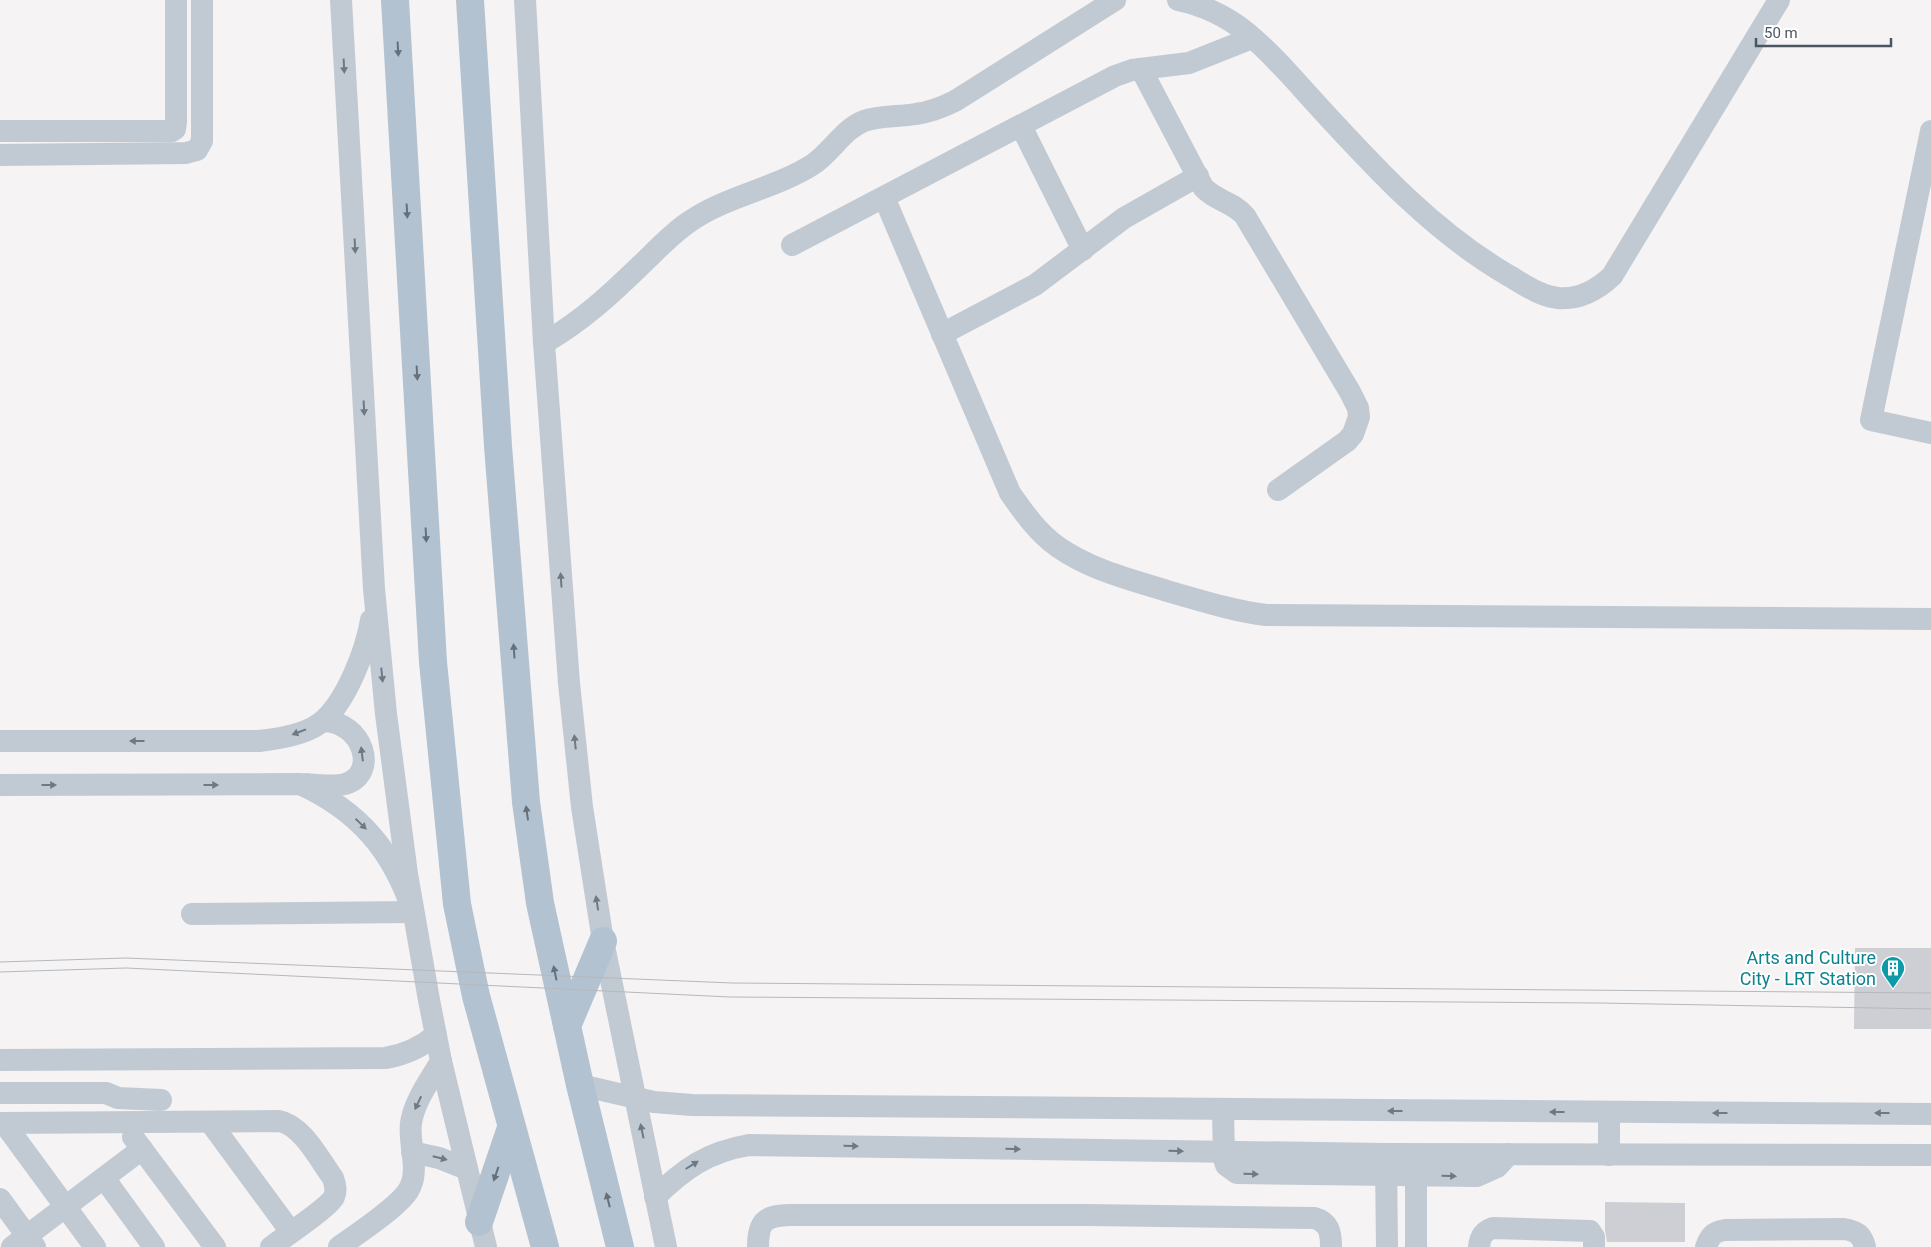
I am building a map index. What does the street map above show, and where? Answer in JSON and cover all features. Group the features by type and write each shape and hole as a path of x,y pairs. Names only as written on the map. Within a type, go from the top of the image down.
{"main road":[{"path":"395,0 434,662 457,904 474,987 545,1247"},
{"path":"470,0 498,446 526,802 540,903 580,1085 620,1247"},
{"path":"567,1026 603,941"},
{"path":"483,1234 511,1128"}],"street":[{"path":"0,131 172,131 176,122 176,0"},
{"path":"0,155 186,153 197,150 202,141 202,0"},
{"path":"341,0 374,589 388,732 413,912 436,1035 483,1234"},
{"path":"525,0 544,343 569,683 582,807 603,941 666,1247"},
{"path":"544,343 598,307 664,242 689,221 718,206 811,166 853,127 862,122 871,119 930,111 956,101 1115,0"},
{"path":"1178,0 1209,10 1228,20 1252,38 1277,62 1396,189 1426,217 1487,262 1531,288 1558,298 1573,298 1588,294 1601,287 1612,276 1779,0"},
{"path":"792,246 1115,76 1141,69 1189,63 1252,38"},
{"path":"1141,69 1203,187 1210,194 1236,207 1245,216 1358,408 1357,426 1347,441 1278,490"},
{"path":"1021,126 1083,250"},
{"path":"1931,131 1871,420 1931,432"},
{"path":"942,334 1028,289 1124,218 1198,176"},
{"path":"884,197 1010,493 1031,522 1056,546 1086,564 1228,609 1266,615 1931,619"},
{"path":"0,740 259,741 295,734 324,721 357,668 370,629 374,589"},
{"path":"0,785 345,784 352,781 362,768 362,747 354,733 340,724 324,721"},
{"path":"300,784 338,804 370,833 384,850 396,870 406,890 413,912"},
{"path":"192,914 413,912"},
{"path":"0,1060 385,1058 407,1054 436,1035"},
{"path":"339,1247 395,1205 409,1191 414,1172 411,1122 415,1110 441,1061"},
{"path":"580,1085 654,1102 692,1106 1931,1114"},
{"path":"0,1093 106,1093 118,1098 161,1100 167,1122"},
{"path":"1223,1109 1223,1152"},
{"path":"1609,1112 1609,1154"},
{"path":"2,1123 279,1121 290,1124 300,1132 333,1178 336,1184 336,1192 330,1203 271,1247"},
{"path":"122,1122 215,1247"},
{"path":"210,1122 291,1232"},
{"path":"2,1123 95,1247"},
{"path":"655,1197 679,1175 700,1160 716,1153 749,1146 1223,1152 1416,1165 1508,1154 1931,1155"},
{"path":"0,1199 24,1243 65,1207 142,1149"},
{"path":"412,1152 439,1158 467,1169"},
{"path":"1386,1164 1387,1247"},
{"path":"1416,1165 1416,1247"},
{"path":"104,1178 154,1247"},
{"path":"758,1247 758,1236 763,1222 773,1216 809,1214 1314,1218 1324,1221 1329,1228 1331,1247"},
{"path":"1479,1247 1481,1236 1487,1230 1493,1228 1590,1231 1594,1237 1594,1247"},
{"path":"1706,1247 1709,1238 1715,1232 1725,1230 1844,1229 1856,1231 1863,1238 1866,1247"}],"building":[{"name":"Arts and Culture City - LRT Station","path":"1855,948 1931,948 1931,1029 1854,1029"},
{"path":"1605,1202 1685,1203 1685,1242 1607,1242"}],"tram line":[{"path":"0,962 126,958 732,983 1931,993"},
{"path":"0,972 126,968 730,997 1599,1003 1931,1009"}],"place":[{"name":"Arts and Culture City - LRT Station","path":"1893,989"}]}
